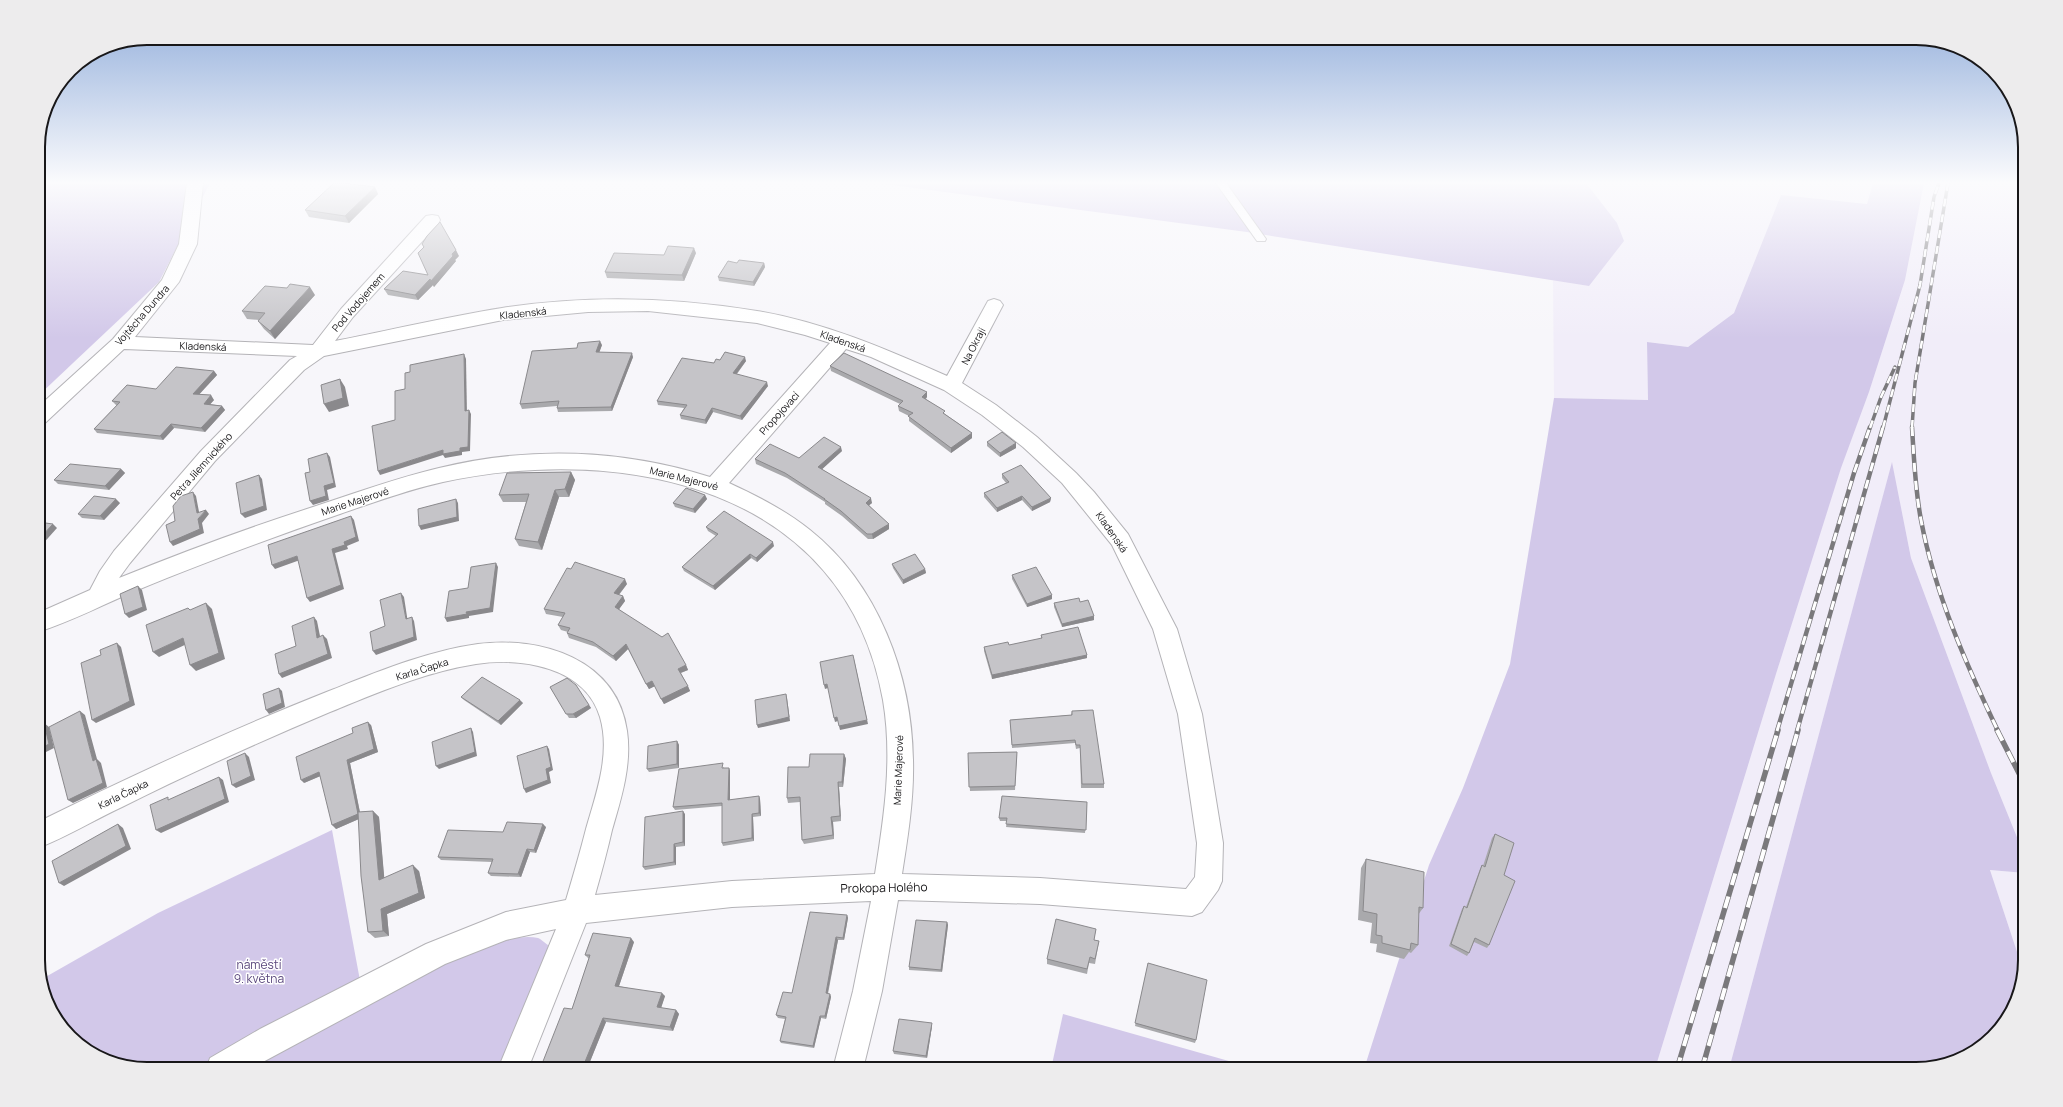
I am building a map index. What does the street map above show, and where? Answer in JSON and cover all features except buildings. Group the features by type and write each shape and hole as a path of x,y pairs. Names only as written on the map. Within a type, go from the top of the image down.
{"street":[{"name":"Vojtěcha Dundra","path":"45,412 120,343 170,282 188,244 189,235"},
{"name":"Pod Vodojemem","path":"318,351 346,313 418,235"},
{"name":"Na Okraji","path":"951,384 961,370 994,305"},
{"name":"Kladenská","path":"120,343 318,351 503,314 588,306 648,306 757,317 810,330 878,353 951,384 989,410 1030,442 1070,478 1120,540 1165,629 1190,714 1210,842 1208,881 1192,903"},
{"name":"Propojovací","path":"715,485 843,341"},
{"name":"Petra Jilemnického","path":"99,596 108,577 122,558 208,456 292,370 318,351"},
{"name":"Marie Majerové","path":"45,620 99,596 259,533 363,498 442,475 472,469 528,462 568,461 608,463 670,473 715,485 770,512 820,551 841,574 859,601 871,624 884,656 893,688 900,729 900,768 897,818 887,887 873,968 850,1062"},
{"name":"Karla Čapka","path":"45,833 187,763 302,713 360,690 409,672 457,658 487,653 521,653 560,660 590,680 603,696 612,717 615,761 611,787 576,911"},
{"name":"Prokopa Holého","path":"576,911 732,894 887,887 1040,891 1192,903"},
{"path":"233,1062 271,1040 436,954 506,926 576,911"},
{"path":"516,1062 576,911"}],"lane":[{"path":"1258,235 1261,239"}],"shaded area":[{"path":"1588,235 1765,235 1734,313 1688,347 1647,342 1648,400 1554,398 1553,280 1589,286"},
{"path":"1914,235 2018,235 2018,840 1991,773 1911,558 1892,463 1731,1062 1657,1062 1841,467 1869,392 1905,280"},
{"path":"1990,870 2018,872 2018,955"}],"green space":[{"path":"45,235 183,235 159,282 45,389"},
{"path":"1264,235 1622,235 1624,241 1589,286"},
{"path":"1765,235 1914,235 1905,280 1869,392 1841,468 1657,1062 1366,1062 1429,865 1463,788 1510,664 1554,398 1648,400 1647,342 1688,347 1734,313"},
{"path":"1892,462 1911,558 1991,773 2018,840 2018,872 1990,870 2018,955 2017,974 2013,993 2001,1017 1983,1037 1961,1052 1943,1059 1916,1062 1731,1062"},
{"name":"náměstí 9. května","path":"332,830 364,1002 425,971 475,950 499,942 521,937 538,938 548,945 547,958 504,1062 147,1062 120,1059 102,1052 90,1045 70,1027 55,1005 50,993 46,976 158,913"},
{"path":"1063,1014 1232,1062 1053,1062"}],"railway":[{"path":"1883,428 1920,285 1928,235"},
{"path":"1912,428 1915,383 1939,235"},
{"path":"1870,428 1881,397 1895,367"},
{"path":"1777,731 1854,473 1870,427"},
{"path":"1797,731 1883,427"},
{"path":"1912,428 1917,497 1934,575 1963,654 1998,731"},
{"path":"1679,1062 1778,730"},
{"path":"1704,1062 1798,730"},
{"path":"1997,730 2018,771"}]}
